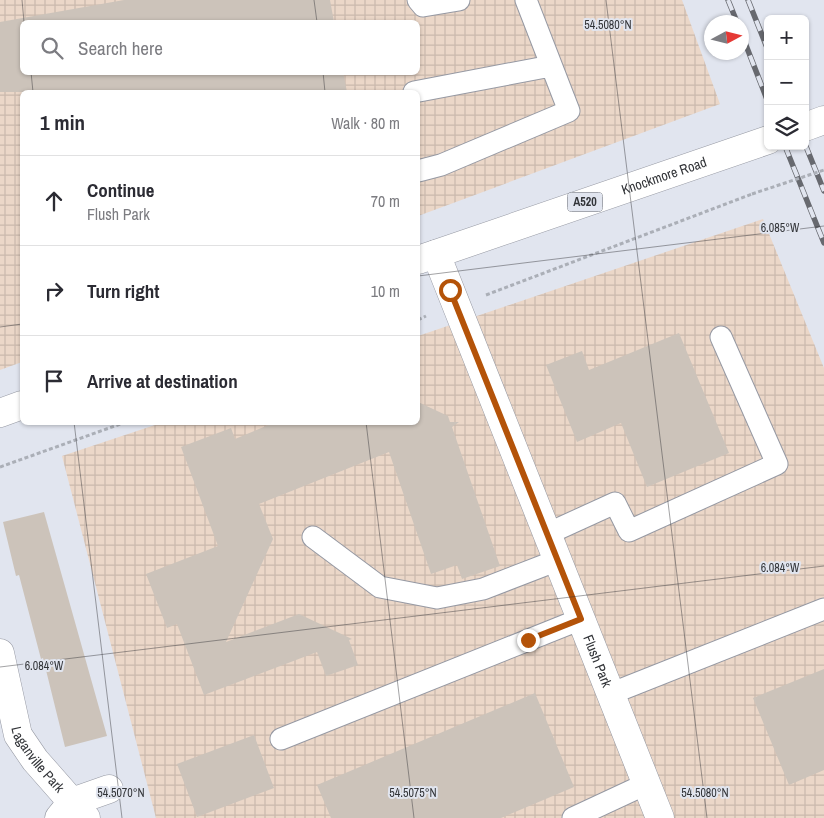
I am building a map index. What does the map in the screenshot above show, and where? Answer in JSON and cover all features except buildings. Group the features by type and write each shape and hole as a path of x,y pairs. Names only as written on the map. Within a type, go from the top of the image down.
{"street":[{"path":"809,126 824,120"},
{"name":"Knockmore Road","path":"427,257 764,141"},
{"name":"Flush Park","path":"427,257 457,306 660,818"},
{"path":"0,413 20,406"},
{"name":"Laganville Park","path":"0,653 18,734 73,813 108,789"}],"lane":[{"path":"418,0 423,6 460,0"},
{"path":"420,170 441,165 569,111 526,0"},
{"path":"420,91 551,66"},
{"path":"547,534 616,503 629,531 777,464 721,336"},
{"path":"313,537 380,587 436,598 483,589 558,560"},
{"path":"610,694 824,609"},
{"path":"281,739 581,619"},
{"path":"573,818 646,784"}],"path":[{"path":"457,306 752,194 824,170"},
{"path":"0,467 118,425"}],"shaded area":[{"path":"0,0 682,0 720,104 420,215 420,90 20,90 20,363 0,370"},
{"path":"763,219 824,368 824,818 156,818 62,456 155,425 420,425 420,335"}],"railway":[{"path":"728,0 734,15"},
{"path":"748,0 764,40"},
{"path":"749,53 764,92"},
{"path":"787,150 824,243"},
{"path":"807,150 824,191"}],"route":[{"path":"450,290 581,619 528,640"}]}
